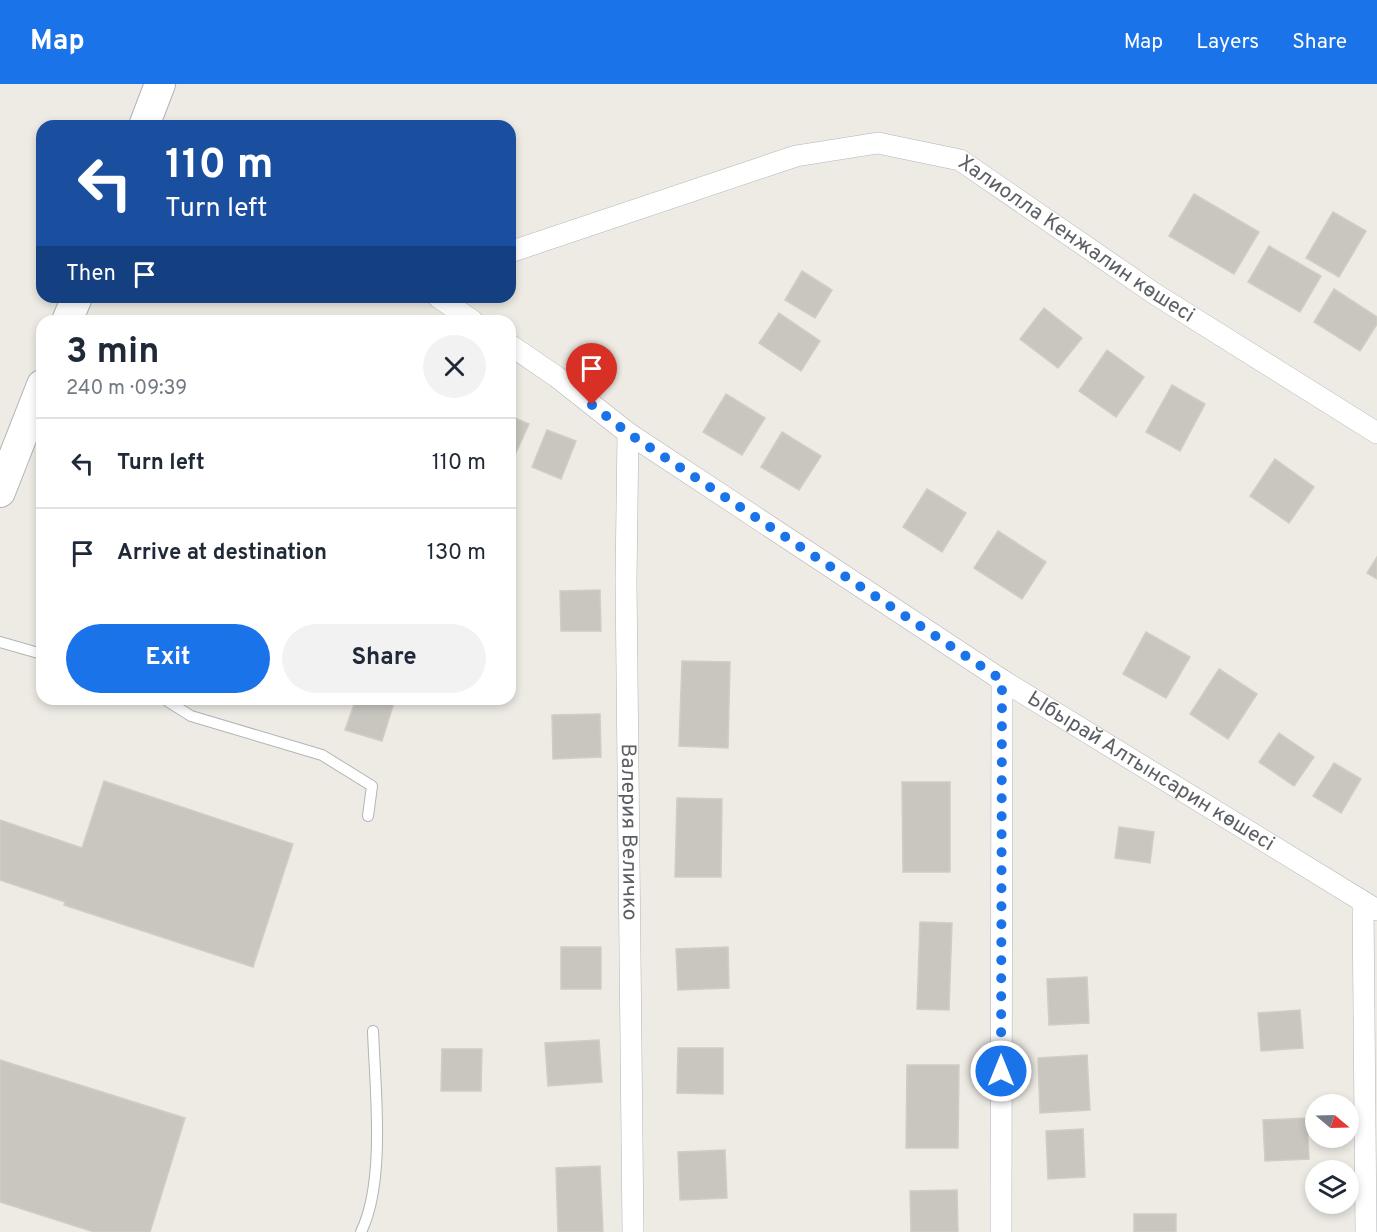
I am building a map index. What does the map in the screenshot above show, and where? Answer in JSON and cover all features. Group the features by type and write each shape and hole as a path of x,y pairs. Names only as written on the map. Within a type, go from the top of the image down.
{"street":[{"path":"152,120 160,84"},
{"name":"Халиолла Кенжалин көшесі","path":"516,250 796,156 878,143 960,160 1155,294 1377,433"},
{"path":"447,303 464,315"},
{"name":"Ыбырай Алтынсарин көшесі","path":"516,349 557,377 628,433 1002,680 1370,906"},
{"path":"0,492 36,400"},
{"name":"Валерия Величко","path":"628,433 626,592 633,1232"},
{"path":"1001,1232 1002,680"},
{"path":"1366,1232 1370,906"}],"lane":[{"path":"0,642 36,652"},
{"path":"174,705 191,716 322,755 372,786 368,816"},
{"path":"361,1232 368,1217 376,1162 373,1031"}],"building":[{"path":"1194,194 1259,232 1234,274 1169,236"},
{"path":"1333,212 1366,231 1339,277 1306,258"},
{"path":"1269,246 1321,276 1300,312 1248,282"},
{"path":"802,271 832,290 815,318 785,300"},
{"path":"1334,289 1377,317 1377,324 1360,351 1314,322"},
{"path":"1044,308 1082,338 1058,368 1020,339"},
{"path":"779,313 820,341 801,371 759,343"},
{"path":"1107,350 1144,377 1116,417 1079,391"},
{"path":"1172,385 1205,404 1180,451 1146,432"},
{"path":"726,394 765,418 742,455 703,432"},
{"path":"516,419 529,424 516,453"},
{"path":"547,430 576,441 561,479 532,467"},
{"path":"782,432 821,456 799,490 761,467"},
{"path":"1275,459 1314,487 1289,523 1250,496"},
{"path":"927,489 966,513 942,552 903,527"},
{"path":"998,531 1046,562 1022,599 974,568"},
{"path":"1377,557 1377,579 1367,573"},
{"path":"600,590 601,631 561,631 560,591"},
{"path":"1146,632 1190,657 1166,698 1123,674"},
{"path":"682,661 730,662 728,748 679,746"},
{"path":"1219,669 1257,694 1228,739 1190,714"},
{"path":"354,705 393,705 382,741 345,730"},
{"path":"600,714 601,757 553,759 552,715"},
{"path":"1279,733 1314,757 1294,786 1259,762"},
{"path":"1334,763 1361,779 1341,813 1313,796"},
{"path":"104,781 293,844 253,967 64,905 65,902 0,880 0,820 82,848"},
{"path":"902,782 950,782 950,872 903,872"},
{"path":"677,798 722,799 721,877 675,877"},
{"path":"1119,827 1154,832 1150,863 1115,858"},
{"path":"920,922 952,923 949,1010 917,1009"},
{"path":"561,947 601,947 601,989 561,989"},
{"path":"728,947 729,988 678,990 676,949"},
{"path":"1087,977 1089,1023 1049,1025 1047,979"},
{"path":"1300,1010 1303,1048 1261,1051 1258,1013"},
{"path":"599,1040 602,1082 548,1086 545,1043"},
{"path":"678,1048 723,1048 723,1094 677,1093"},
{"path":"442,1049 482,1049 481,1091 441,1091"},
{"path":"1087,1055 1090,1110 1040,1113 1038,1058"},
{"path":"0,1060 185,1118 150,1232 94,1232 0,1202"},
{"path":"907,1065 959,1065 958,1148 906,1148"},
{"path":"1305,1118 1305,1148 1308,1148 1309,1159 1265,1161 1263,1120"},
{"path":"1083,1129 1085,1177 1048,1179 1046,1131"},
{"path":"725,1150 727,1198 680,1200 678,1152"},
{"path":"600,1166 603,1232 558,1232 556,1168"},
{"path":"957,1190 958,1232 911,1232 910,1191"},
{"path":"1134,1214 1176,1214 1176,1232 1134,1232"}],"route":[{"path":"592,405 628,433 1002,680 1001,1071"}]}
